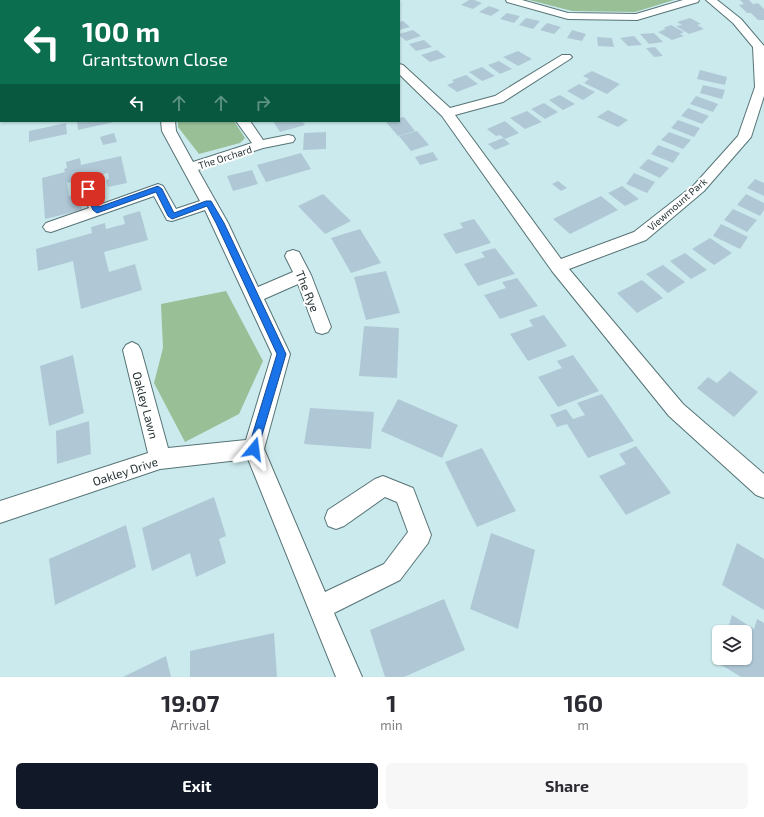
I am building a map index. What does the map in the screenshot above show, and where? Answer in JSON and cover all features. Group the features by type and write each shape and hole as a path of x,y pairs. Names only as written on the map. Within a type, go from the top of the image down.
{"street":[{"path":"511,0 568,16 637,17 694,0"},
{"name":"Viewmount Park","path":"558,267 640,236 699,188 744,137 761,87 759,47 737,21 711,0"},
{"path":"447,113 499,99 566,57"},
{"path":"400,69 447,113 558,267 676,410 764,488"},
{"path":"168,122 169,131 220,223 281,354 254,449 349,677"},
{"name":"The Orchard","path":"244,122 260,145"},
{"name":"The Orchard","path":"190,168 260,145 288,139"},
{"path":"88,189 97,210"},
{"path":"51,227 158,189 172,216 209,203"},
{"name":"The Rye","path":"293,256 304,275 322,327"},
{"path":"254,296 304,275"},
{"name":"Oakley Lawn","path":"132,350 160,459"},
{"name":"Oakley Drive","path":"0,512 160,459 254,449"},
{"path":"320,607 392,572 420,535 405,495 382,486 336,518"}],"green space":[{"path":"529,0 674,0 635,12 572,11"},
{"path":"178,122 235,122 245,138 240,143 199,154 178,127"},
{"path":"226,291 263,361 239,414 185,442 154,383 163,348 161,304"}],"building":[{"path":"469,0 482,3 473,9 461,5"},
{"path":"740,0 749,0 753,4 758,3 764,9 764,20 758,20 751,13 747,13 739,5 744,4"},
{"path":"489,6 500,10 491,16 479,12"},
{"path":"507,13 520,16 514,23 500,19"},
{"path":"526,18 540,21 533,29 519,25"},
{"path":"690,18 701,24 697,25 704,29 689,34 676,26 682,25 677,22"},
{"path":"403,21 410,27 400,30 400,22"},
{"path":"547,23 561,27 554,34 540,30"},
{"path":"671,25 684,32 680,34 684,36 672,40 658,32"},
{"path":"413,30 421,36 406,41 400,36 400,34"},
{"path":"572,30 586,34 582,41 567,38"},
{"path":"654,33 663,42 649,44 640,34"},
{"path":"634,36 642,45 628,46 620,38"},
{"path":"597,37 612,38 614,47 598,46"},
{"path":"424,40 432,47 416,51 409,44"},
{"path":"655,47 663,56 654,57 646,48"},
{"path":"437,50 446,57 430,62 421,55"},
{"path":"518,51 532,59 518,66 503,57"},
{"path":"499,61 512,69 500,74 488,65"},
{"path":"482,67 495,76 482,81 469,72"},
{"path":"700,70 727,77 725,85 697,79"},
{"path":"592,71 620,84 607,94 584,83 589,79 583,76"},
{"path":"466,75 478,84 457,92 447,85 454,82 452,80"},
{"path":"579,84 595,92 583,100 567,91"},
{"path":"703,85 725,90 722,99 700,93"},
{"path":"560,95 575,104 563,110 549,100"},
{"path":"696,96 718,104 713,112 690,104"},
{"path":"544,103 558,112 545,119 531,109"},
{"path":"688,108 709,116 702,124 681,116"},
{"path":"608,110 628,120 618,127 597,117"},
{"path":"527,111 542,122 525,129 510,118"},
{"path":"404,117 415,131 398,136 386,122 400,122 400,118"},
{"path":"678,120 700,128 694,137 671,128"},
{"path":"505,121 519,133 505,139 500,135 496,136 487,129"},
{"path":"77,122 114,122 78,130"},
{"path":"274,122 303,122 305,125 280,132"},
{"path":"66,123 67,134 29,142 29,131"},
{"path":"417,131 429,145 411,151 399,136"},
{"path":"326,132 326,149 303,150 304,133"},
{"path":"669,132 691,140 683,149 661,140"},
{"path":"114,133 117,142 103,145 100,137"},
{"path":"503,138 510,144 495,150 488,144"},
{"path":"658,145 680,153 673,163 651,154"},
{"path":"433,152 438,160 420,165 415,157"},
{"path":"301,153 311,169 266,182 257,165"},
{"path":"121,156 127,183 108,187 106,180 109,179 108,173 67,183 69,196 80,193 82,210 45,219 42,178 65,172 64,169 67,168 66,162 80,158 81,165"},
{"path":"648,159 669,168 660,178 639,168"},
{"path":"252,170 258,184 233,191 227,176"},
{"path":"634,173 655,182 647,193 626,184"},
{"path":"755,179 764,183 764,196 747,188"},
{"path":"558,181 567,188 561,191 552,184"},
{"path":"622,186 639,199 625,206 608,193"},
{"path":"323,194 351,221 325,234 298,206"},
{"path":"746,194 764,203 764,210 760,216 737,205"},
{"path":"601,196 618,210 570,234 553,219"},
{"path":"733,209 757,220 747,232 724,220"},
{"path":"140,211 148,240 104,252 109,272 135,264 142,290 81,309 73,261 38,271 36,249 92,233 91,227 105,223 106,229 125,224 123,216"},
{"path":"474,219 491,243 456,254 443,234 463,228 460,223"},
{"path":"721,224 748,237 740,249 713,236"},
{"path":"360,229 381,263 351,273 331,238"},
{"path":"710,238 732,253 714,265 692,249"},
{"path":"495,248 515,274 478,286 464,264 485,257 481,252"},
{"path":"685,253 707,270 691,279 670,261"},
{"path":"663,265 685,282 668,293 646,274"},
{"path":"386,271 400,313 366,320 354,277"},
{"path":"517,278 538,306 500,319 484,295 506,288 502,282"},
{"path":"642,280 663,298 637,313 617,293"},
{"path":"544,315 567,346 528,361 510,334 533,326 529,320"},
{"path":"364,326 399,328 397,378 359,376"},
{"path":"73,355 84,413 49,426 40,366"},
{"path":"573,355 599,391 558,407 538,377 562,368 557,361"},
{"path":"730,371 758,392 734,417 697,388 708,377 717,383"},
{"path":"602,394 634,441 588,458 567,424 557,427 550,415 566,409 573,419 585,415 577,403"},
{"path":"398,399 458,425 442,458 381,431"},
{"path":"310,408 374,412 371,449 304,444"},
{"path":"89,421 91,454 57,464 56,431"},
{"path":"636,446 671,493 626,515 599,476 626,464 619,454"},
{"path":"482,448 516,511 477,527 445,462"},
{"path":"214,497 226,536 219,539 226,563 196,577 190,553 152,571 142,528"},
{"path":"126,525 136,567 55,605 49,559"},
{"path":"491,533 535,550 518,629 470,609"},
{"path":"737,543 764,559 764,610 722,585"},
{"path":"444,599 465,650 404,677 385,677 370,630"},
{"path":"732,615 748,625 729,625"},
{"path":"757,619 764,623 764,677 741,677 721,665 752,665 752,628 754,629"},
{"path":"274,633 277,677 190,677 190,651"},
{"path":"166,656 171,677 123,677"}],"route":[{"path":"88,189 97,210 158,189 172,216 209,203 220,223 281,354 254,449"}]}
